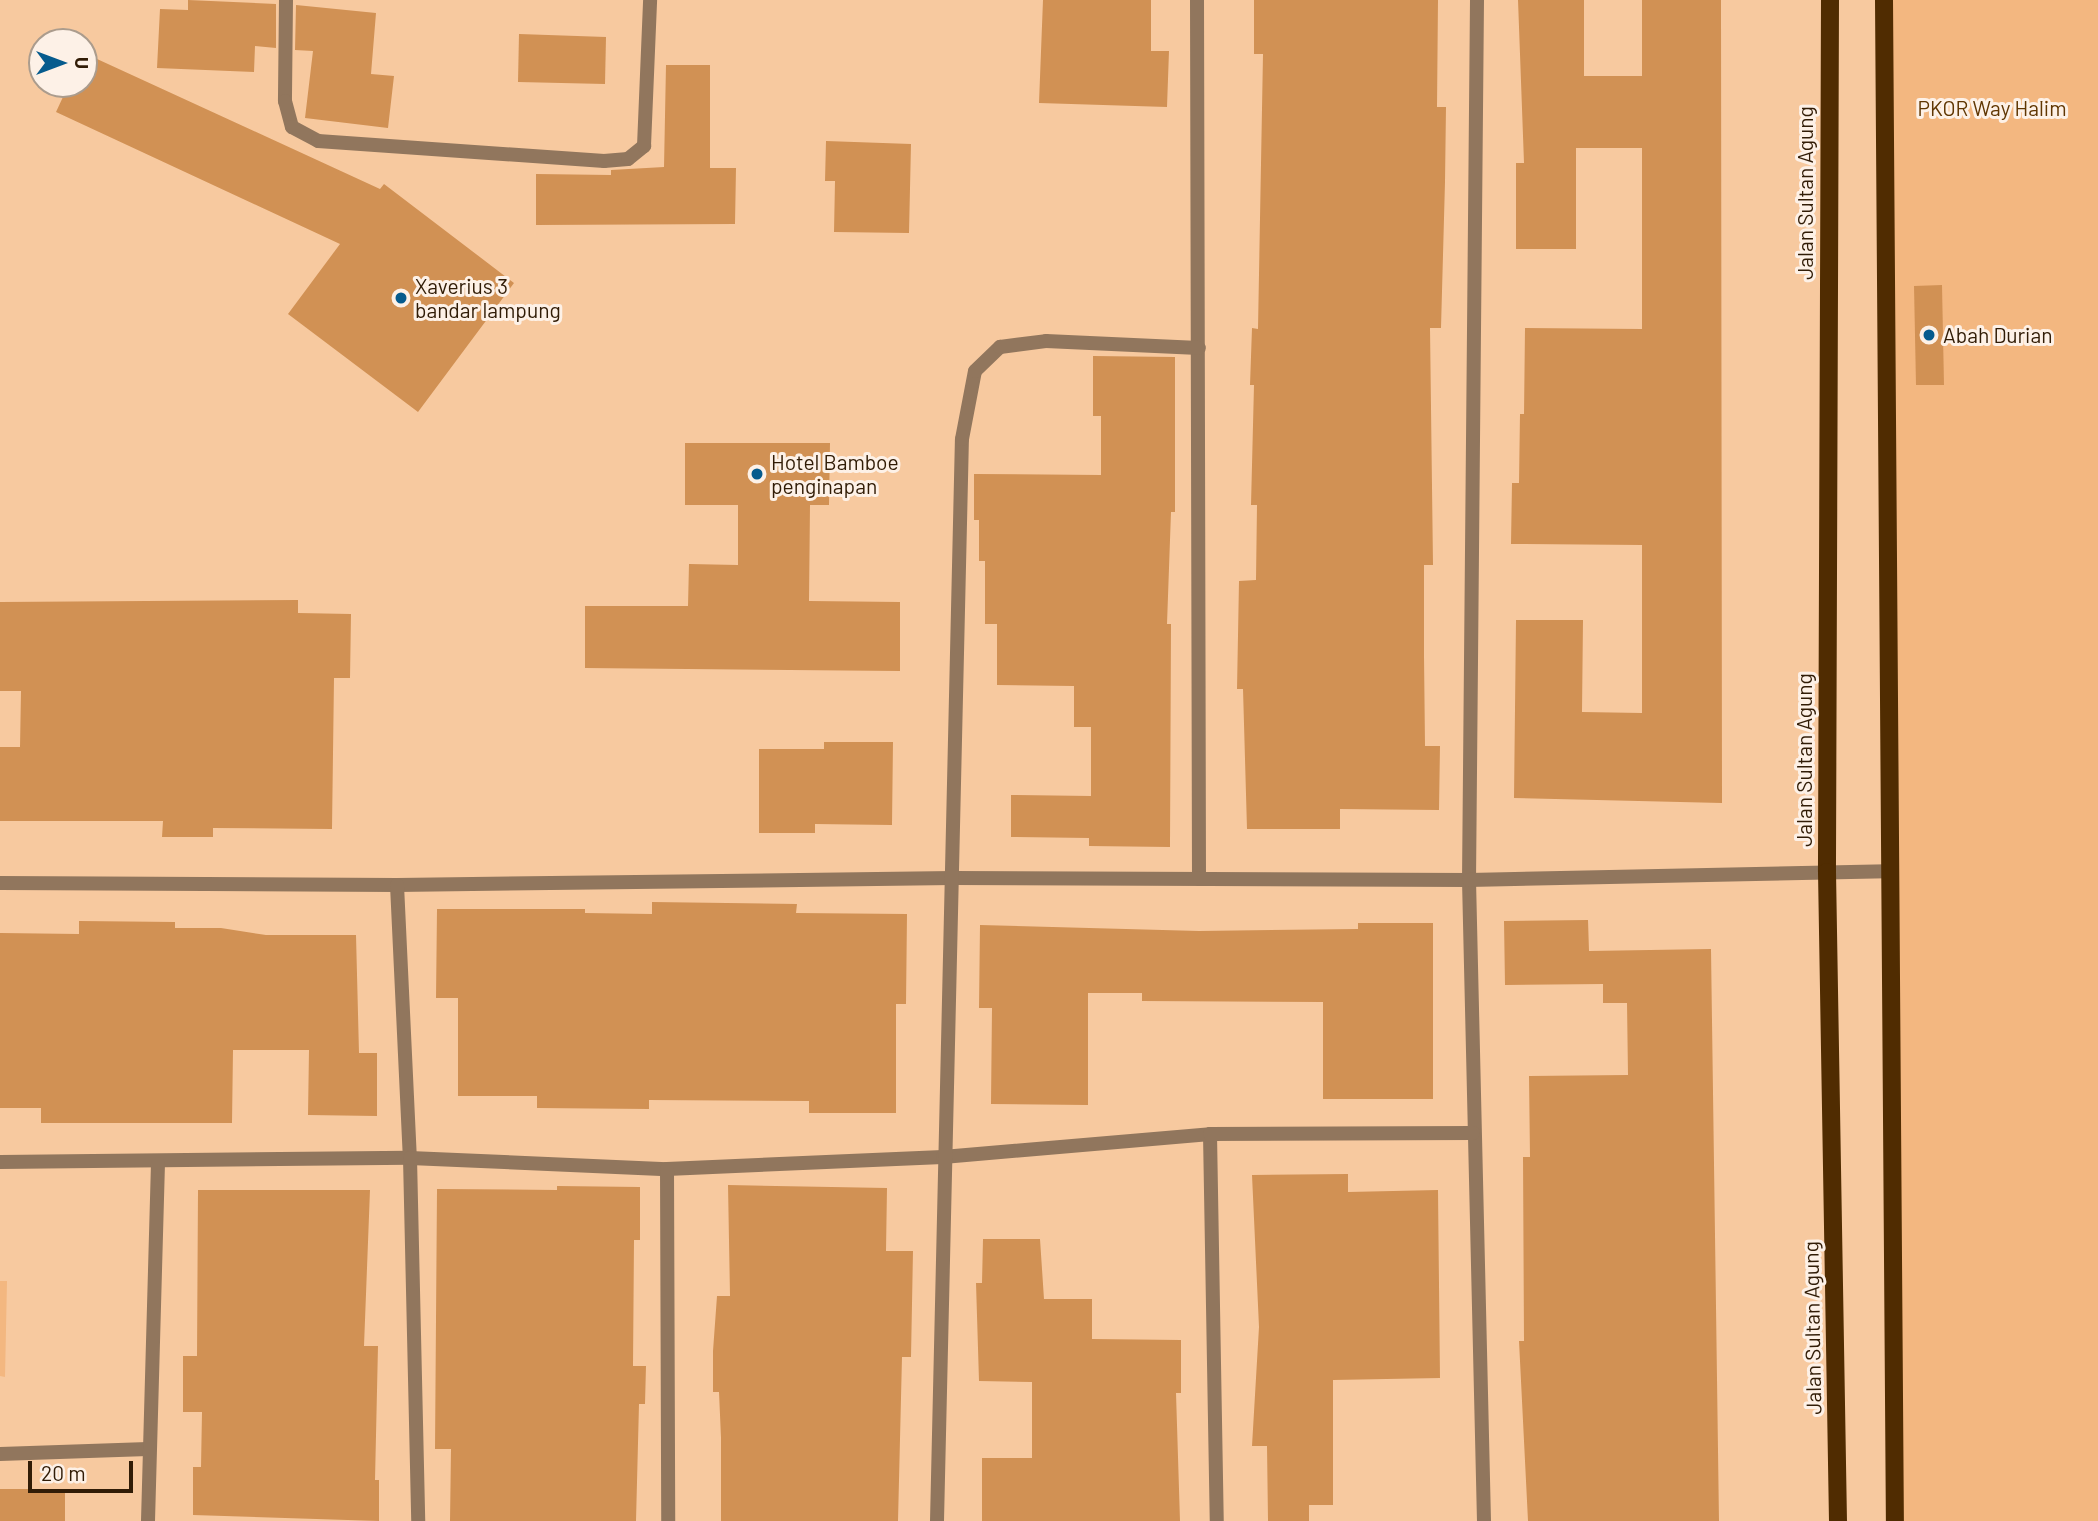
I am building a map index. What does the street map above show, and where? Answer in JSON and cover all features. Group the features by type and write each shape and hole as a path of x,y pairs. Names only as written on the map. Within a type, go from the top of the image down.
{"main road":[{"name":"Jalan Sultan Agung","path":"1830,0 1827,872 1838,1521"},
{"path":"1884,0 1887,871 1895,1521"}],"street":[{"path":"286,0 285,102 292,127 318,141 628,159 644,146 650,0"},
{"path":"1197,0 1199,879"},
{"path":"1477,0 1469,880 1484,1521"},
{"path":"937,1521 943,1157 953,878 962,439 975,370 1000,347 1046,341 1199,348"},
{"path":"0,883 397,885 953,878 1469,880 1887,871"},
{"path":"397,885 410,1158 418,1521"},
{"path":"0,1162 158,1164 410,1158 667,1169 943,1157 1210,1134 1473,1133"},
{"path":"1210,1134 1217,1521"},
{"path":"148,1521 158,1164"},
{"path":"667,1169 668,1521"},
{"path":"0,1454 148,1449"}],"green space":[{"name":"PKOR Way Halim","path":"1884,0 2098,0 2098,1521 1902,1521"},
{"path":"0,1281 7,1281 5,1377 0,1376"}],"building":[{"path":"188,0 276,4 276,48 255,46 254,72 157,68 160,9 188,10"},
{"path":"1043,0 1151,0 1151,51 1169,51 1167,107 1039,103"},
{"path":"1254,0 1438,0 1437,107 1446,107 1445,182 1441,328 1430,328 1433,565 1424,565 1424,655 1425,746 1440,746 1439,810 1340,809 1340,829 1247,829 1243,689 1237,689 1239,581 1256,580 1257,505 1251,505 1254,385 1250,385 1252,328 1258,329 1263,54 1254,54"},
{"path":"1518,0 1584,0 1584,76 1642,76 1642,0 1721,0 1722,803 1514,798 1516,620 1583,620 1582,712 1642,713 1642,545 1511,544 1512,483 1519,483 1520,414 1524,414 1525,328 1642,329 1642,148 1576,148 1576,249 1516,249 1516,163 1524,163"},
{"path":"296,5 376,13 371,74 394,76 388,128 305,118 313,51 295,50"},
{"path":"519,34 606,37 605,84 518,82"},
{"path":"98,59 380,189 384,184 514,283 418,412 288,314 340,244 56,112 62,98 98,98"},
{"path":"666,65 710,65 710,168 736,168 735,224 536,225 536,174 611,175 611,170 664,167"},
{"path":"826,141 911,144 909,233 834,232 835,181 825,181"},
{"name":"Abah Durian","path":"1942,285 1944,385 1916,385 1914,286"},
{"path":"1093,356 1175,357 1175,512 1171,512 1167,624 1171,624 1170,847 1089,846 1089,838 1011,837 1011,795 1091,796 1091,727 1074,727 1074,686 997,685 997,624 985,624 985,561 979,561 979,520 974,520 974,474 1101,475 1101,416 1093,416"},
{"path":"685,443 830,443 829,505 810,505 809,601 900,602 900,671 585,668 585,606 688,606 689,564 738,565 738,505 685,505"},
{"path":"298,600 298,613 351,614 350,678 334,678 332,829 213,828 213,837 162,837 163,821 0,821 0,747 20,747 21,691 0,691 0,602"},
{"path":"824,742 893,742 892,825 815,824 815,833 759,833 759,749 824,749"},
{"path":"652,902 797,904 796,913 907,914 906,1004 896,1004 896,1113 809,1113 809,1101 649,1100 649,1109 537,1108 537,1096 458,1096 458,998 436,998 437,909 585,909 585,913 652,914"},
{"path":"1588,920 1589,951 1711,949 1719,1521 1528,1521 1519,1341 1524,1341 1523,1157 1530,1157 1529,1076 1628,1075 1627,1003 1603,1003 1603,984 1505,985 1504,921"},
{"path":"79,921 175,922 175,928 221,928 266,935 356,935 359,1053 377,1053 377,1116 308,1115 309,1050 233,1050 232,1123 41,1123 41,1108 0,1108 0,933 79,934"},
{"path":"1358,923 1433,923 1433,1099 1323,1099 1323,1002 1142,1001 1142,993 1088,993 1088,1105 991,1104 992,1008 979,1008 980,925 1199,931 1358,929"},
{"path":"1348,1174 1348,1192 1438,1190 1440,1378 1333,1380 1333,1505 1309,1505 1309,1521 1268,1521 1267,1446 1252,1446 1259,1327 1252,1175"},
{"path":"728,1185 887,1188 886,1251 913,1251 911,1357 902,1357 898,1521 721,1521 719,1392 713,1392 713,1351 717,1296 730,1296"},
{"path":"557,1186 640,1187 640,1240 634,1240 633,1366 646,1366 645,1404 639,1404 636,1521 450,1521 451,1449 435,1449 437,1189 557,1190"},
{"path":"198,1190 370,1190 364,1346 378,1346 375,1480 379,1480 379,1521 193,1515 193,1467 201,1467 202,1412 183,1412 183,1356 197,1356"},
{"path":"983,1239 1040,1239 1044,1299 1092,1299 1092,1339 1181,1340 1181,1393 1176,1393 1180,1521 982,1521 982,1458 1032,1458 1032,1382 979,1381 976,1283 982,1283"},
{"path":"0,1489 65,1489 65,1521 0,1521"}],"place":[{"name":"Xaverius 3 bandar lampung","path":"401,298"},
{"name":"Abah Durian","path":"1929,335"},
{"name":"Hotel Bamboe penginapan","path":"757,474"}]}
